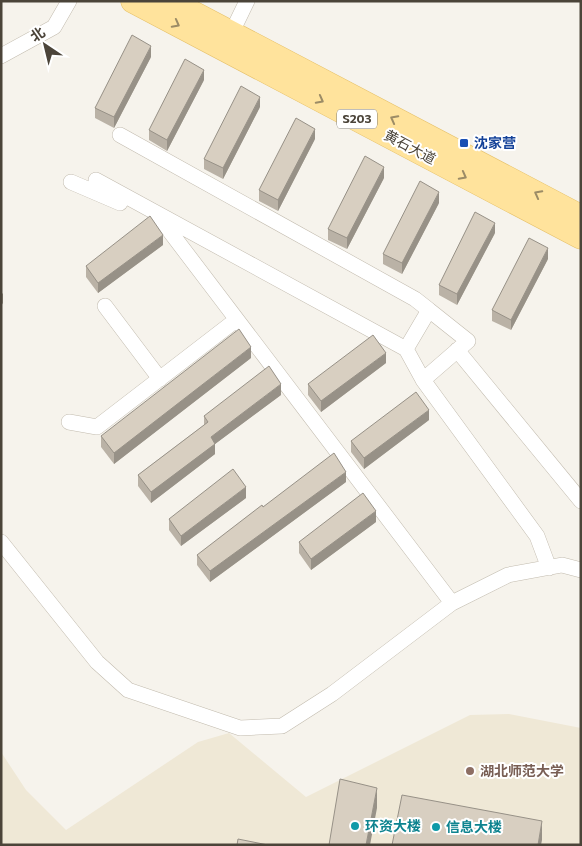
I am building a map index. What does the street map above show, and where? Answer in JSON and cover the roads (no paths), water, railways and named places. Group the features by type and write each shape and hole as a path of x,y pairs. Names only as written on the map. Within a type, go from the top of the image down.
{"main road":[{"name":"黄石大道","path":"133,1 581,237"},
{"name":"黄石大道","path":"170,1 581,217"}],"street":[{"path":"1,56 54,27 69,1"},
{"path":"231,34 247,1"},
{"path":"120,135 415,299 468,341 423,380"},
{"path":"96,180 406,349 423,380 537,536 549,568"},
{"path":"71,182 165,225 452,603"},
{"path":"105,306 160,378"},
{"path":"406,349 429,310"},
{"path":"69,422 97,427 236,320"},
{"path":"457,350 581,502"},
{"path":"1,542 97,662 128,690 240,728 282,726 332,694 452,603 508,575 562,565 581,570"}],"place":[{"name":"沈家营","path":"464,143"},
{"name":"湖北师范大学","path":"470,771"},
{"name":"环资大楼","path":"355,826"},
{"name":"信息大楼","path":"436,827"}]}
